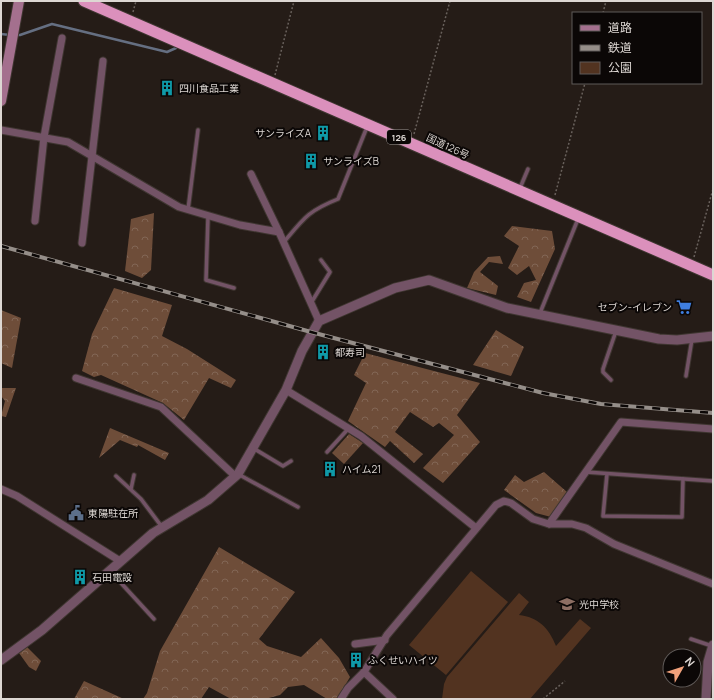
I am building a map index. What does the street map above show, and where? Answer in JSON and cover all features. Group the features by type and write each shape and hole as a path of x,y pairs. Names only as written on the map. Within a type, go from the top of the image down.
{"highway":[{"name":"国道126号","path":"84,1 273,84 411,142 552,206 713,275"}],"main road":[{"path":"1,101 19,1"}],"street":[{"path":"35,222 44,137 62,38"},
{"path":"82,243 104,61"},
{"path":"1,130 68,142 92,154 179,207 240,226 279,232"},
{"path":"251,174 284,242 319,321"},
{"path":"1,660 42,630 120,561 162,527 208,500 237,475 286,390 305,345 319,321 395,288 429,280 507,308 659,339 677,340 713,336"},
{"path":"76,378 161,407 237,475"},
{"path":"286,390 349,428 476,528"},
{"path":"549,524 621,422 713,429"},
{"path":"1,489 17,496 120,561"},
{"path":"341,699 348,688 364,672 385,640 476,528 496,505 504,501 511,503 533,519 549,524 572,524 586,528 614,544 713,584"},
{"path":"355,644 385,640"},
{"path":"706,699 708,662 713,645"},
{"path":"364,672 393,699"}],"lane":[{"path":"284,242 307,214 316,208 338,199 368,124"},
{"path":"188,210 198,130"},
{"path":"518,191 528,169"},
{"path":"208,217 206,280 234,288"},
{"path":"540,314 578,217"},
{"path":"311,303 330,272 321,260"},
{"path":"611,380 603,372 603,369 616,330"},
{"path":"686,376 692,338"},
{"path":"328,452 349,428"},
{"path":"252,448 284,466 291,460"},
{"path":"586,472 713,480"},
{"path":"607,474 603,516 682,517 683,478"},
{"path":"131,489 134,475"},
{"path":"237,475 298,507"},
{"path":"116,476 131,489 162,527"},
{"path":"110,570 154,619"},
{"path":"691,639 713,645"}],"path":[{"path":"273,84 294,1"},
{"path":"411,142 450,1"},
{"path":"603,12 606,1"},
{"path":"552,206 585,84"},
{"path":"692,266 713,189"},
{"path":"543,699 565,681"}],"green space":[{"path":"154,213 151,270 142,278 125,271 131,219"},
{"path":"512,226 552,231 555,249 531,302 517,297 524,283 536,280 529,266 517,275 508,268 519,246 504,236"},
{"path":"500,256 503,264 489,262 480,272 498,286 496,295 467,288 474,272 488,257"},
{"path":"114,288 172,305 162,336 187,349 236,380 231,388 209,378 184,420 163,403 101,375 94,377 82,371 92,334"},
{"path":"1,310 21,318 12,368 1,363"},
{"path":"496,330 524,347 511,376 473,365"},
{"path":"365,353 480,383 457,415 480,442 443,483 423,468 454,435 439,423 433,427 410,412 395,432 423,454 414,463 390,441 385,447 348,421 366,383 354,375"},
{"path":"1,388 16,388 6,417 1,416 5,401 1,396"},
{"path":"110,428 169,453 165,460 138,445 137,447 120,440 99,458"},
{"path":"349,434 363,443 344,464 332,453"},
{"path":"544,472 567,492 551,517 536,513 504,490 515,475 524,482"},
{"path":"219,547 295,592 259,639 267,646 301,657 321,638 339,658 350,677 337,699 327,699 304,685 288,687 280,695 265,699 231,699 209,687 201,699 143,699 147,693 160,651"},
{"path":"471,571 508,602 446,675 409,645"},
{"path":"519,593 529,602 519,615 532,618 542,624 550,634 556,646 580,619 591,628 530,699 442,699 444,684 447,677"},
{"path":"26,646 41,661 36,671 29,667 19,653"},
{"path":"84,681 124,699 74,699"}],"waterway":[{"path":"15,35 20,35 52,24 167,52 176,48"},
{"path":"1,34 10,35"}],"railway":[{"path":"1,246 311,332 543,393 601,404 713,413"}],"place":[{"name":"四川食品工業","path":"167,88"},
{"name":"サンライズA","path":"323,133"},
{"name":"サンライズB","path":"311,161"},
{"name":"セブン-イレブン","path":"684,307"},
{"name":"都寿司","path":"323,352"},
{"name":"ハイム21","path":"330,469"},
{"name":"東陽駐在所","path":"76,513"},
{"name":"石田電設","path":"80,577"},
{"name":"光中学校","path":"567,604"},
{"name":"ふくせいハイツ","path":"356,660"}]}
